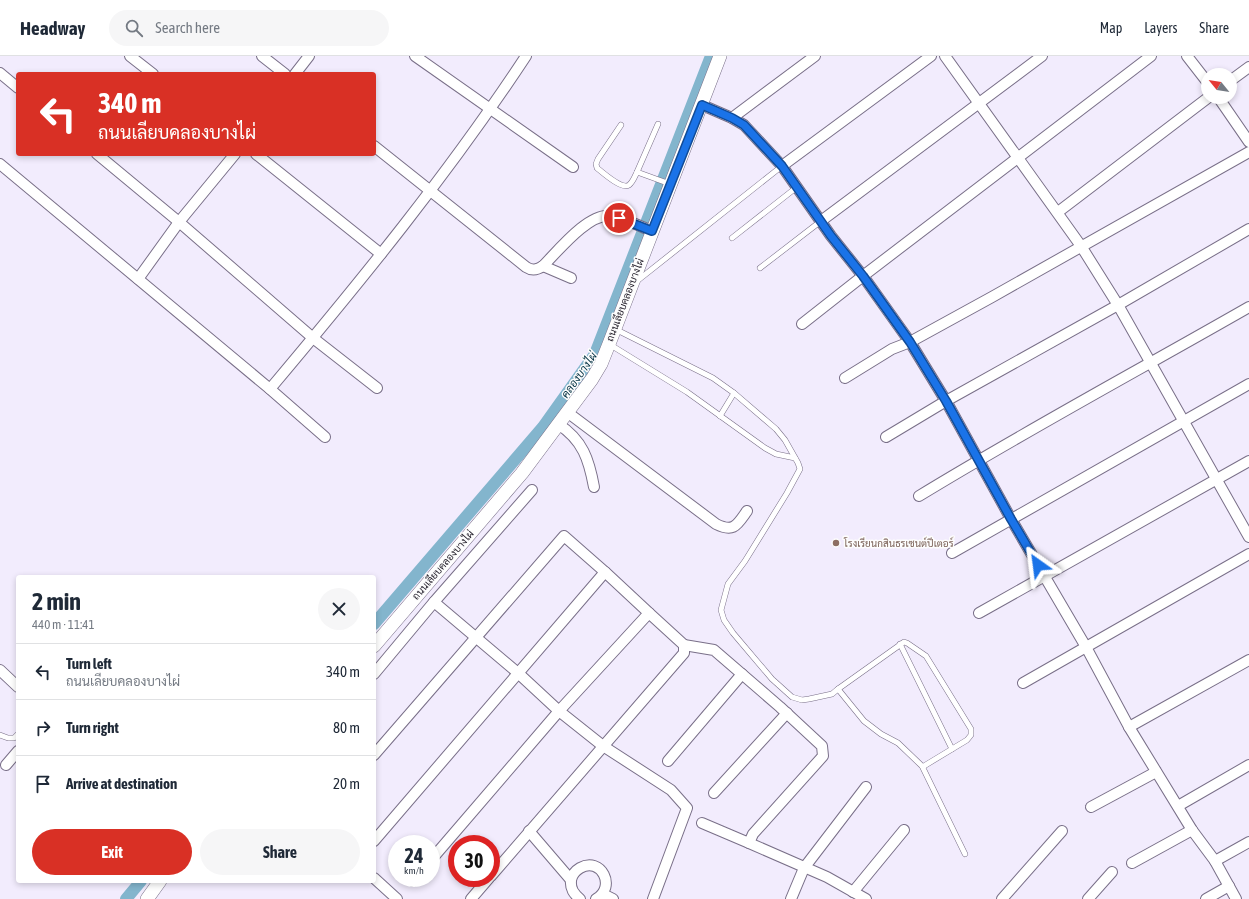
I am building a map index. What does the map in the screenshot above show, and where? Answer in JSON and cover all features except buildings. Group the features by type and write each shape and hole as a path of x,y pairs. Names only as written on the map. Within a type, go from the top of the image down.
{"street":[{"path":"130,56 150,72"},
{"path":"262,56 282,72"},
{"path":"297,72 309,56"},
{"path":"415,56 574,167"},
{"path":"270,389 381,254 430,191 491,109 526,56"},
{"name":"ถนนเลียบคลองบางไผ่","path":"376,644 522,473 592,379 601,364 630,287 649,230 702,105 720,56"},
{"path":"732,118 815,56"},
{"path":"782,166 931,56"},
{"path":"945,56 1081,246 1118,305 1249,537"},
{"path":"821,221 1042,56"},
{"path":"802,324 1151,56"},
{"path":"1188,56 1201,74"},
{"path":"1237,76 1249,67"},
{"path":"0,73 16,86"},
{"path":"1058,212 1201,103"},
{"path":"1223,104 1249,142"},
{"path":"702,105 744,125 782,166 831,236 863,276 910,342 946,401 1011,519 1086,647 1129,727 1192,830 1215,861 1236,899"},
{"path":"376,148 526,267 535,269 544,266 583,225 593,219 603,216 610,216 649,230"},
{"path":"845,378 892,349 910,342 1249,152"},
{"path":"99,156 179,222 313,338 377,388"},
{"path":"138,279 179,222 233,156"},
{"path":"258,156 381,254"},
{"path":"0,164 270,389 325,437"},
{"path":"886,437 946,401 1118,305 1249,229"},
{"path":"544,266 571,278"},
{"path":"919,496 978,460 1151,364 1249,307"},
{"path":"952,553 1249,384"},
{"path":"567,412 716,524 725,528 732,528 739,522 746,511"},
{"path":"558,424 567,429 580,444 590,466 594,487"},
{"path":"979,613 1249,461"},
{"path":"376,672 434,602 532,490"},
{"path":"376,752 477,638 564,536 684,645 714,650 787,713 822,746 823,756 753,834 749,843"},
{"path":"1023,683 1249,554"},
{"path":"376,839 605,572"},
{"path":"434,602 518,673 559,711 603,746 671,790 687,808 653,899"},
{"path":"440,850 559,711 649,613"},
{"path":"500,865 684,653 684,645"},
{"path":"1129,727 1249,660"},
{"path":"0,670 16,685"},
{"path":"668,761 742,674"},
{"path":"714,793 787,713"},
{"path":"6,765 16,753"},
{"path":"1178,806 1249,765"},
{"path":"1091,807 1156,772"},
{"path":"791,899 804,868 866,787"},
{"path":"702,823 827,877 866,899"},
{"path":"852,892 904,830"},
{"path":"1132,863 1192,830"},
{"path":"529,831 571,880"},
{"path":"1002,899 1062,831"},
{"path":"1215,861 1249,842"},
{"path":"580,899 575,896 572,890 571,880 576,870 581,867 592,866 597,868 605,876 606,882 599,896 614,899"},
{"path":"1088,899 1112,872"},
{"path":"376,880 397,899"},
{"path":"146,899 158,883"},
{"path":"1206,899 1229,886"},
{"path":"471,899 481,887"}],"lane":[{"path":"621,125 598,158 596,168 616,183 626,186 640,172 658,124"},
{"path":"630,287 782,166"},
{"path":"640,172 668,183"},
{"path":"732,238 797,187"},
{"path":"760,268 821,221"},
{"path":"614,329 713,378 734,393 776,429 785,440 798,463 800,469 798,474 745,561 728,584 721,610 724,620 733,633 772,679 792,697 802,700 832,694 900,644 907,642 926,656 970,729 971,735 967,740 922,766"},
{"path":"609,344 687,392 754,442 776,454 795,458"},
{"path":"720,416 734,393"},
{"path":"900,644 952,749"},
{"path":"838,689 864,721 881,734 898,743 922,766 965,854"},
{"path":"0,735 8,738 14,738 16,736"}],"waterway":[{"name":"คลองบางไผ่","path":"376,622 543,427 595,354 711,56"},
{"name":"คลองบางไผ่","path":"126,899 139,883"}],"place":[{"name":"โรงเรียนกสินธรเซนต์ปีเตอร์","path":"836,543"}],"route":[{"path":"619,218 652,231 702,105 744,125 782,166 831,236 863,276 910,342 946,401 1038,565"}]}
